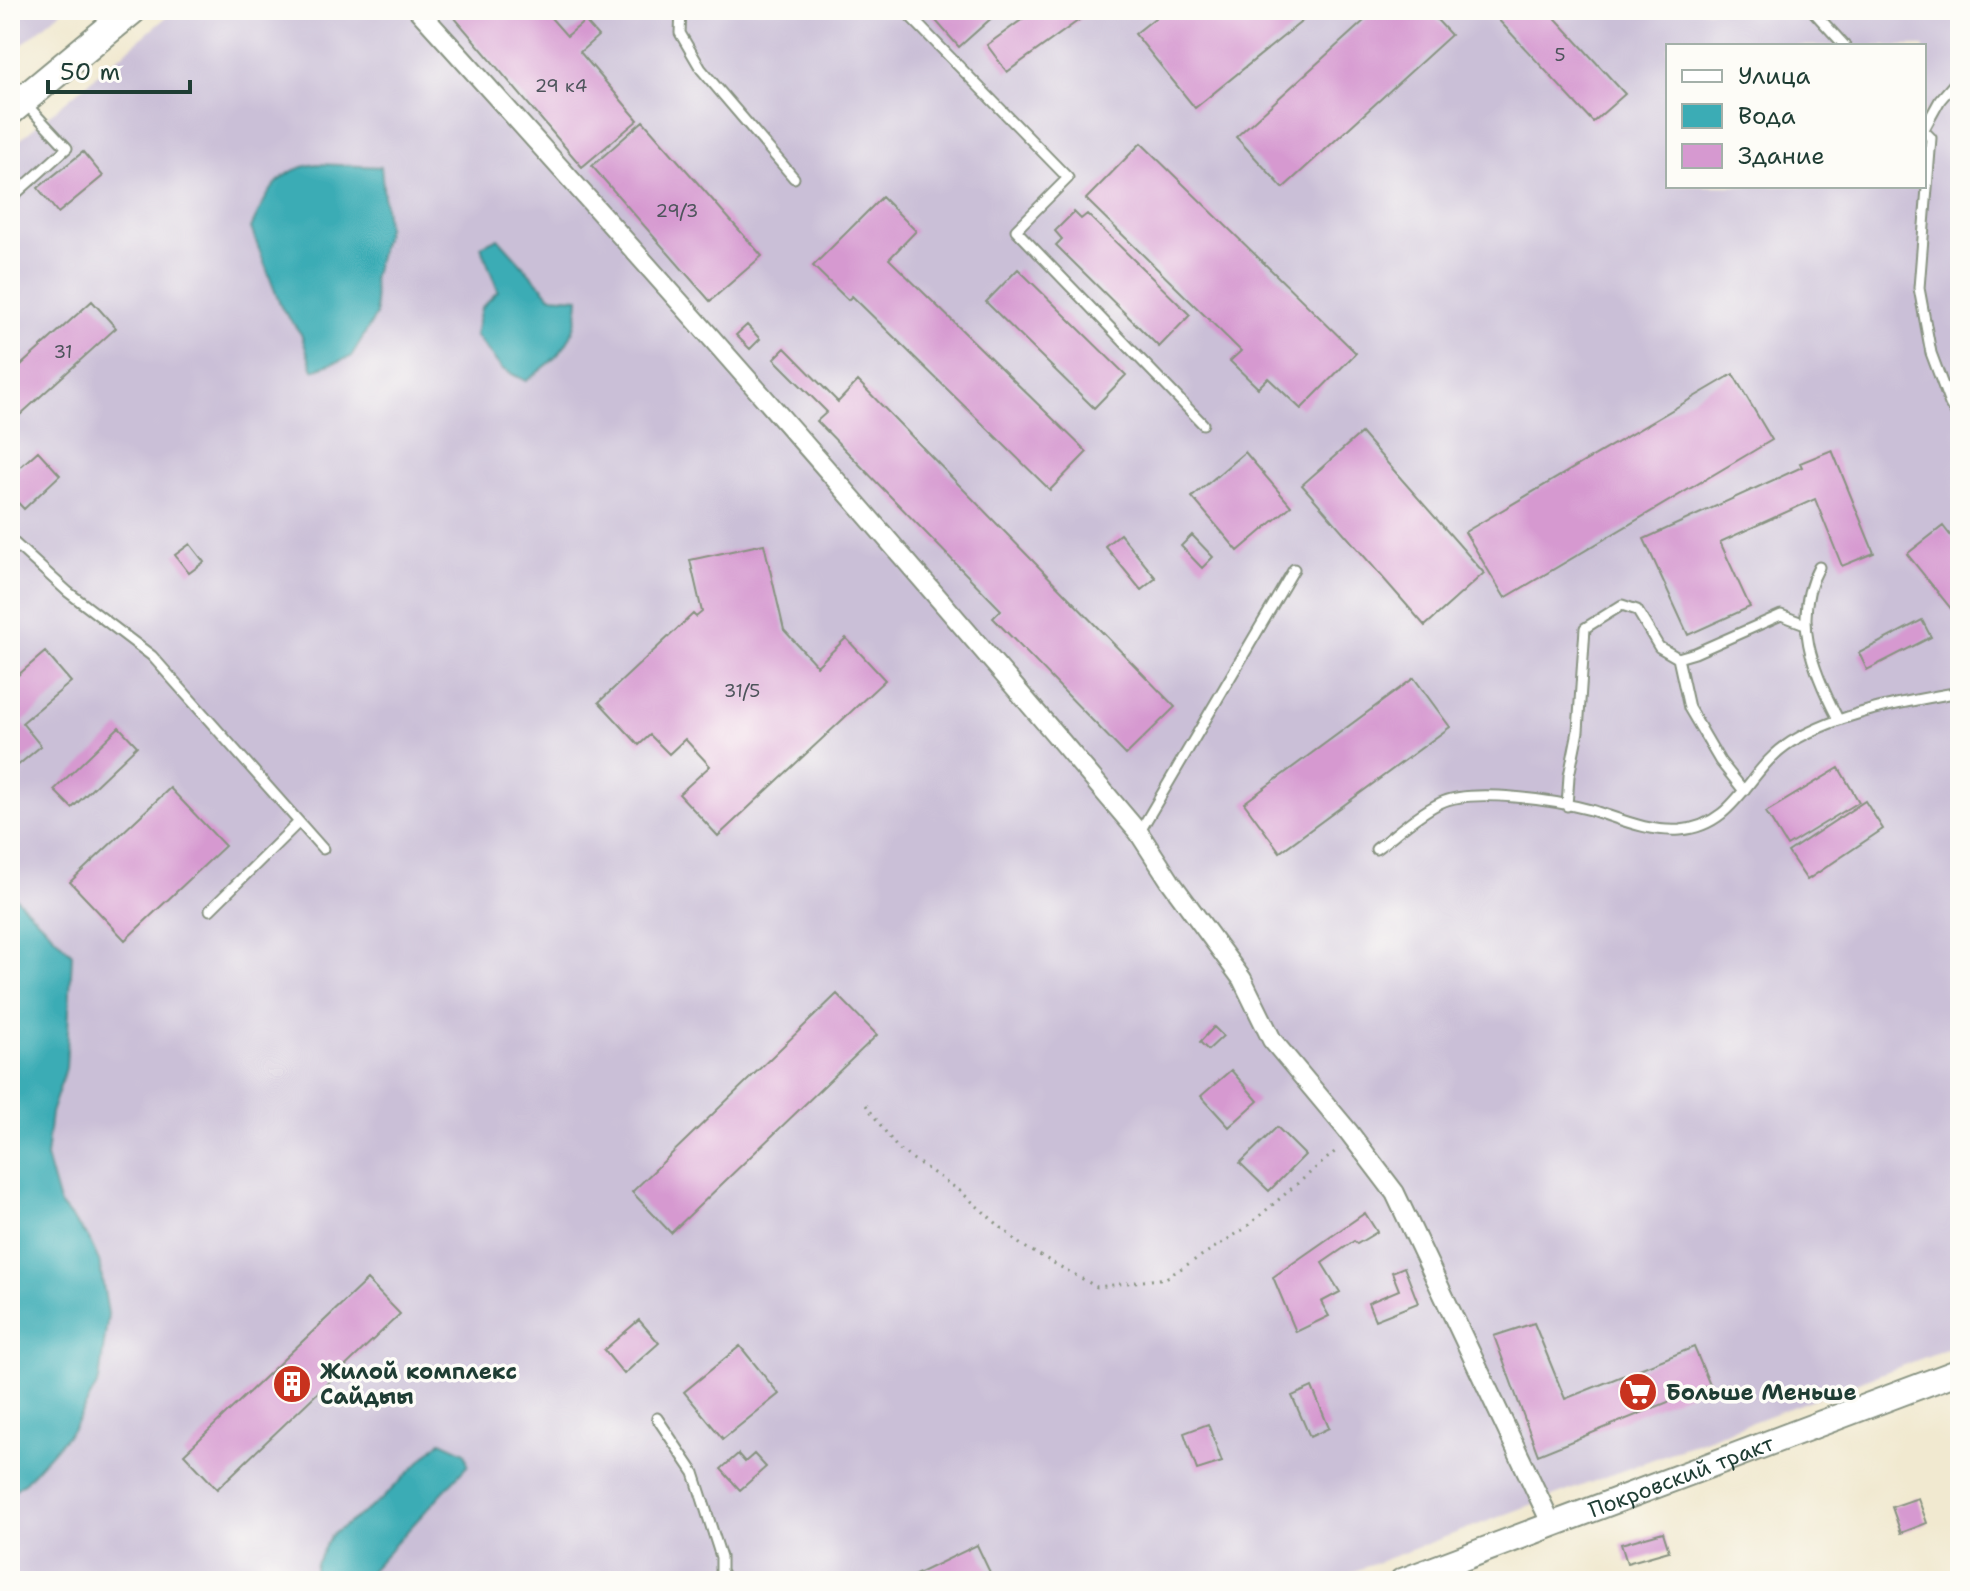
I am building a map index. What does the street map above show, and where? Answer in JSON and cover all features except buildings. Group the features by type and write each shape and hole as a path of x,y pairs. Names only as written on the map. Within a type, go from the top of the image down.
{"main road":[{"path":"16,106 132,10"},
{"name":"Покровский тракт","path":"1402,1581 1960,1371"}],"street":[{"path":"418,10 607,218 911,564 1139,833 1242,979 1272,1040 1395,1193 1552,1525"}],"lane":[{"path":"681,10 680,33 701,69 794,178"},
{"path":"904,10 1068,178 1016,230 1203,424"},
{"path":"1812,10 1843,44"},
{"path":"1926,126 1940,100 1960,77"},
{"path":"10,199 67,148 16,106"},
{"path":"1926,132 1931,138 1919,288 1931,353 1950,404 1960,421"},
{"path":"10,539 68,592 152,656 323,849"},
{"path":"1819,567 1809,587 1805,632 1819,683 1838,719"},
{"path":"1139,833 1294,569"},
{"path":"1567,806 1578,731 1585,628 1622,605 1637,610 1659,647 1678,658 1781,615 1805,624"},
{"path":"1678,658 1689,708 1720,761 1744,791"},
{"path":"1376,849 1441,802 1470,797 1519,797 1588,809 1638,826 1679,830 1712,822 1738,800 1757,772 1789,744 1838,719 1915,699 1960,692"},
{"path":"210,910 299,822"},
{"path":"657,1418 694,1473 726,1581"}],"path":[{"path":"866,1105 898,1149 960,1191 1021,1245 1097,1287 1166,1278 1244,1229 1353,1138"}],"shaded area":[{"path":"10,10 63,10 10,55"},
{"path":"175,10 1960,10 1960,1344 1328,1581 10,1581 10,148"}],"water":[{"path":"317,164 381,167 387,227 373,278 376,315 351,357 313,370 301,334 281,307 251,228 268,195 282,178 292,171"},
{"path":"498,238 550,296 579,298 575,326 564,347 526,381 502,369 475,335 481,308 498,291 481,246"},
{"path":"10,892 72,954 66,1068 51,1113 46,1157 59,1203 89,1239 99,1261 108,1314 99,1381 73,1429 25,1482 10,1493"},
{"path":"441,1441 465,1452 468,1465 361,1581 313,1579 316,1564 330,1536 380,1501"}],"place":[{"name":"Жилой комплекс Сайдыы","path":"292,1384"},
{"name":"Больше Меньше","path":"1638,1392"}]}
